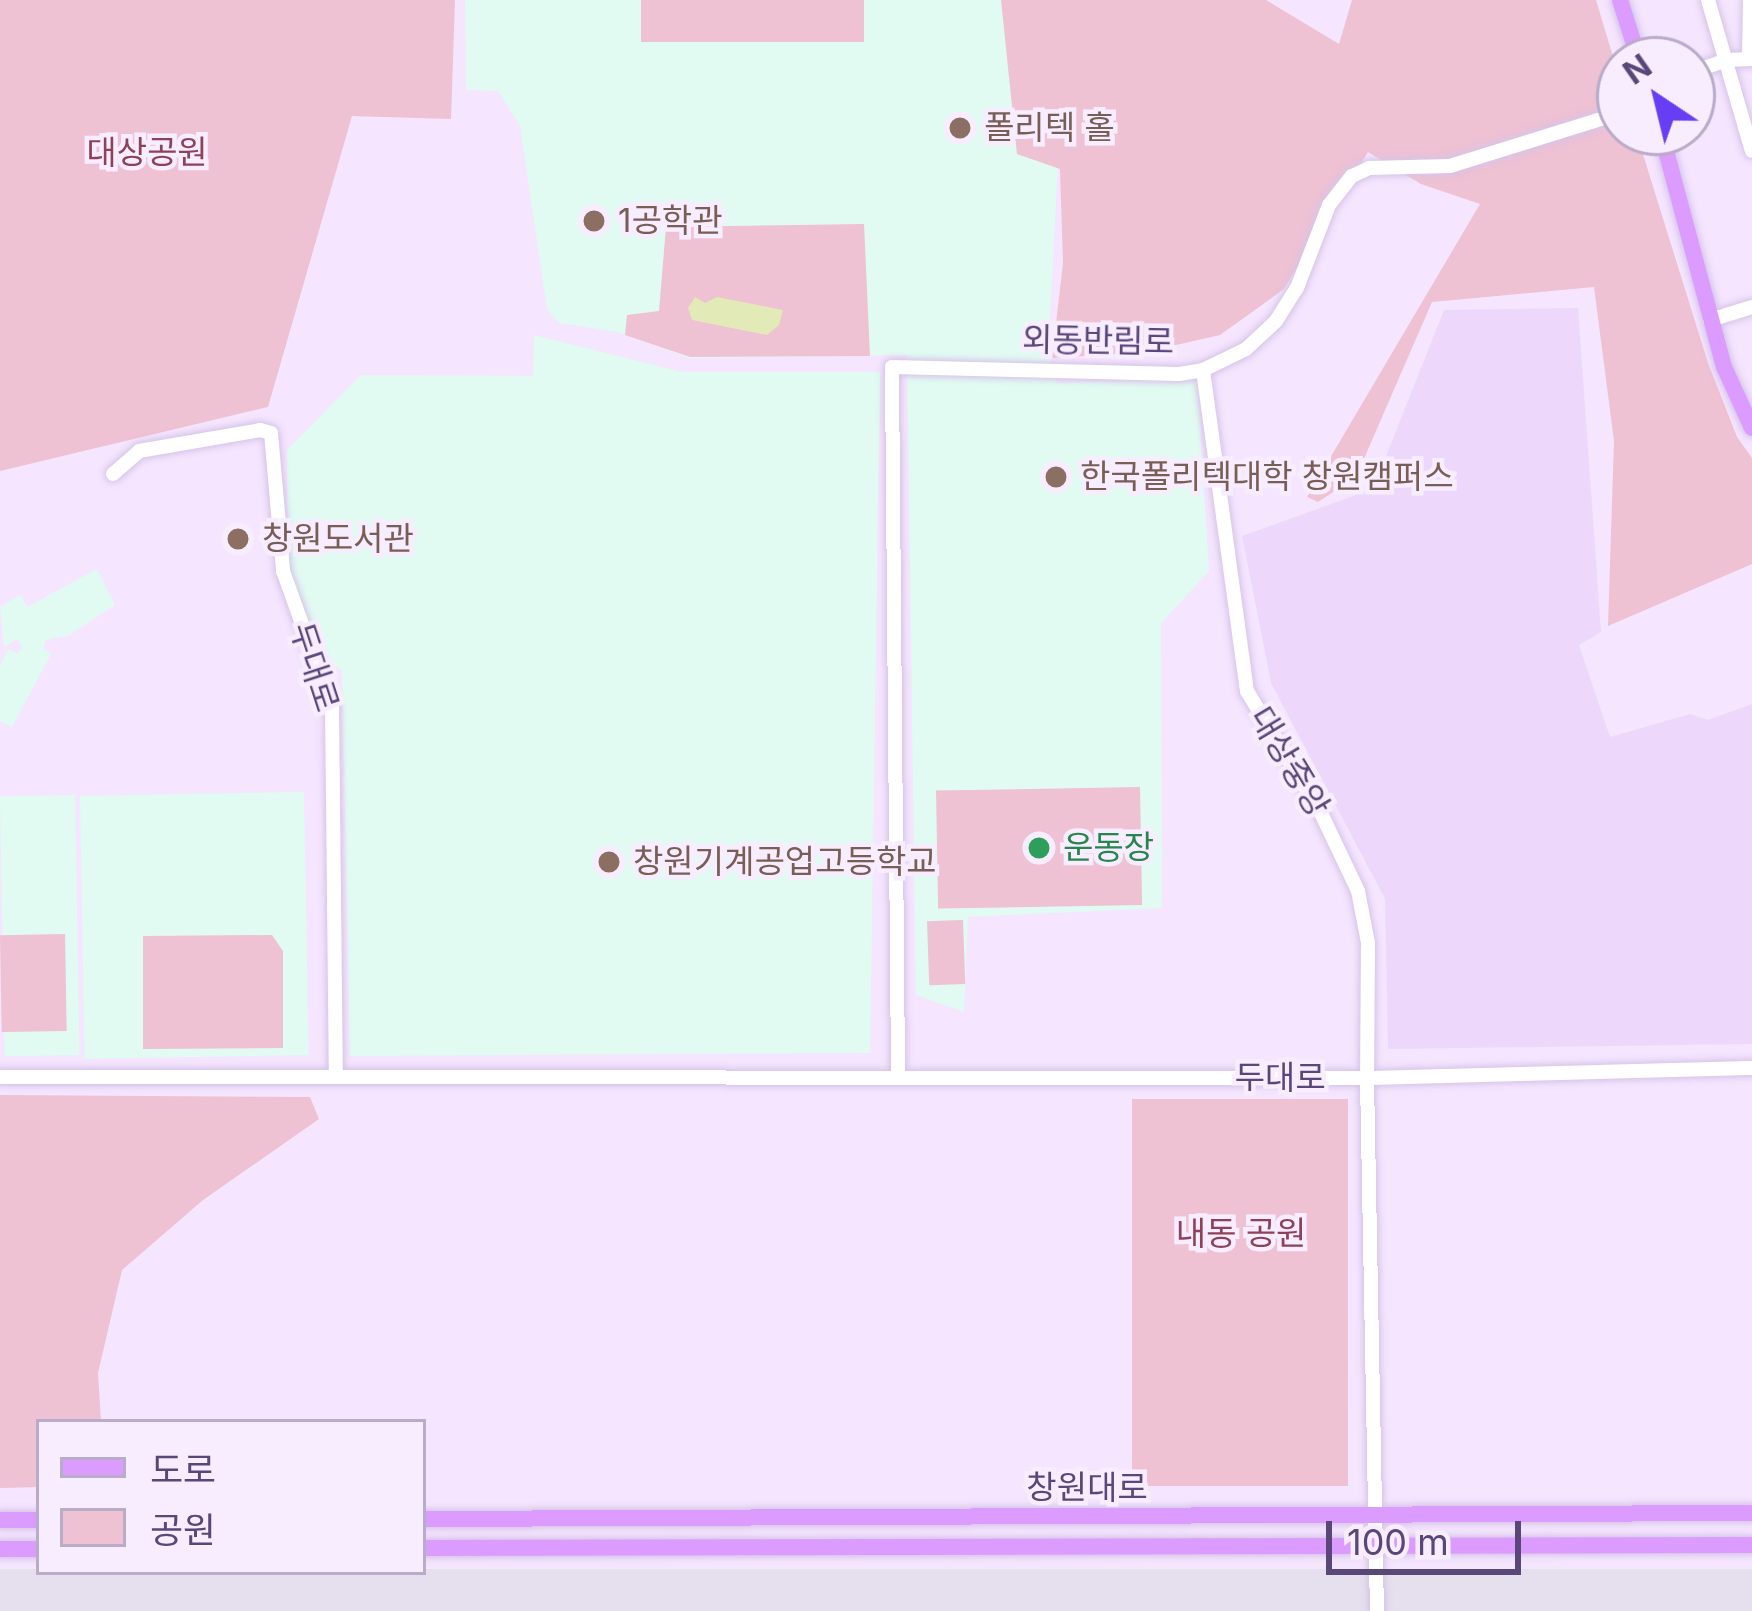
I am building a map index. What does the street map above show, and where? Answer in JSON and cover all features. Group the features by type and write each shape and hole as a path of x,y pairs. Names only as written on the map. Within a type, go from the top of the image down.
{"main road":[{"path":"1620,0 1632,36"},
{"path":"1667,156 1710,320 1752,428"},
{"name":"창원대로","path":"426,1519 1752,1513"},
{"path":"0,1520 36,1520"},
{"name":"창원대로","path":"426,1548 1752,1545"},
{"path":"0,1549 36,1549"}],"street":[{"path":"1708,0 1751,143"},
{"path":"1716,64 1751,59 1750,0"},
{"name":"외동반림로","path":"898,1074 892,368 1179,374 1203,370 1246,349 1276,322 1297,288 1329,206 1352,176 1369,168 1450,166 1596,120"},
{"path":"1710,320 1752,307"},
{"name":"대상중앙","path":"1203,370 1247,691 1322,813 1358,891 1368,943 1367,1078"},
{"name":"두대로","path":"113,474 139,451 260,430 271,433 283,571 332,707 337,1073"},
{"path":"1367,1078 1752,1069"},
{"name":"두대로","path":"0,1077 337,1073 1367,1078 1377,1611"}],"shaded area":[{"name":"한국폴리텍대학 창원캠퍼스","path":"465,0 1008,0 1058,163 1048,354 1057,383 1197,379 1209,571 1161,623 1162,908 968,917 964,1012 916,995 907,355 689,358 618,332 559,323 547,309 520,126 498,91 466,90"},
{"path":"695,297 705,303 717,297 783,310 779,325 767,335 692,320 688,308"},
{"path":"1578,308 1601,632 1579,645 1610,737 1690,714 1708,720 1752,704 1752,1044 1388,1049 1385,899 1271,683 1242,536 1373,489 1444,310"},
{"name":"창원기계공업고등학교","path":"534,335 682,372 880,372 870,1053 350,1056 342,671 319,652 288,574 287,450 361,375 533,376"},
{"path":"97,569 115,605 68,636 46,640 43,648 51,654 12,727 0,721 0,666 8,649 18,654 22,646 17,639 4,647 0,607 20,595 27,607"},
{"path":"304,792 309,1055 85,1059 80,796"},
{"path":"75,795 80,1055 5,1056 0,796"},
{"path":"0,1569 36,1569 36,1575 426,1575 426,1569 1752,1569 1752,1611 0,1611"}],"green space":[{"name":"대상공원","path":"0,0 455,0 451,119 352,116 268,407 0,471"},
{"path":"641,0 864,0 864,42 641,42"},
{"path":"1001,0 1266,0 1339,44 1352,0 1596,0 1607,36 1596,36 1596,156 1643,156 1708,363 1737,437 1752,458 1752,564 1608,626 1614,441 1594,287 1432,302 1356,477 1318,502 1307,497 1480,204 1421,184 1368,152 1284,289 1220,335 1145,352 1052,358 1063,263 1060,169 1017,154"},
{"path":"864,224 870,356 690,357 625,335 627,315 659,311 666,227"},
{"name":"운동장","path":"1140,787 1142,905 938,909 936,791"},
{"path":"963,920 965,984 929,985 927,921"},
{"path":"65,934 67,1031 2,1032 0,935"},
{"path":"272,935 283,951 283,1048 143,1049 143,936"},
{"path":"0,1095 310,1097 319,1119 203,1200 122,1270 98,1373 101,1419 36,1419 36,1487 0,1488"},
{"name":"내동 공원","path":"1132,1099 1348,1099 1348,1486 1132,1486"}],"place":[{"name":"폴리텍 홀","path":"960,128"},
{"name":"1공학관","path":"594,221"},
{"name":"한국폴리텍대학 창원캠퍼스","path":"1056,477"},
{"name":"창원도서관","path":"238,539"},
{"name":"운동장","path":"1039,848"},
{"name":"창원기계공업고등학교","path":"609,862"}]}
